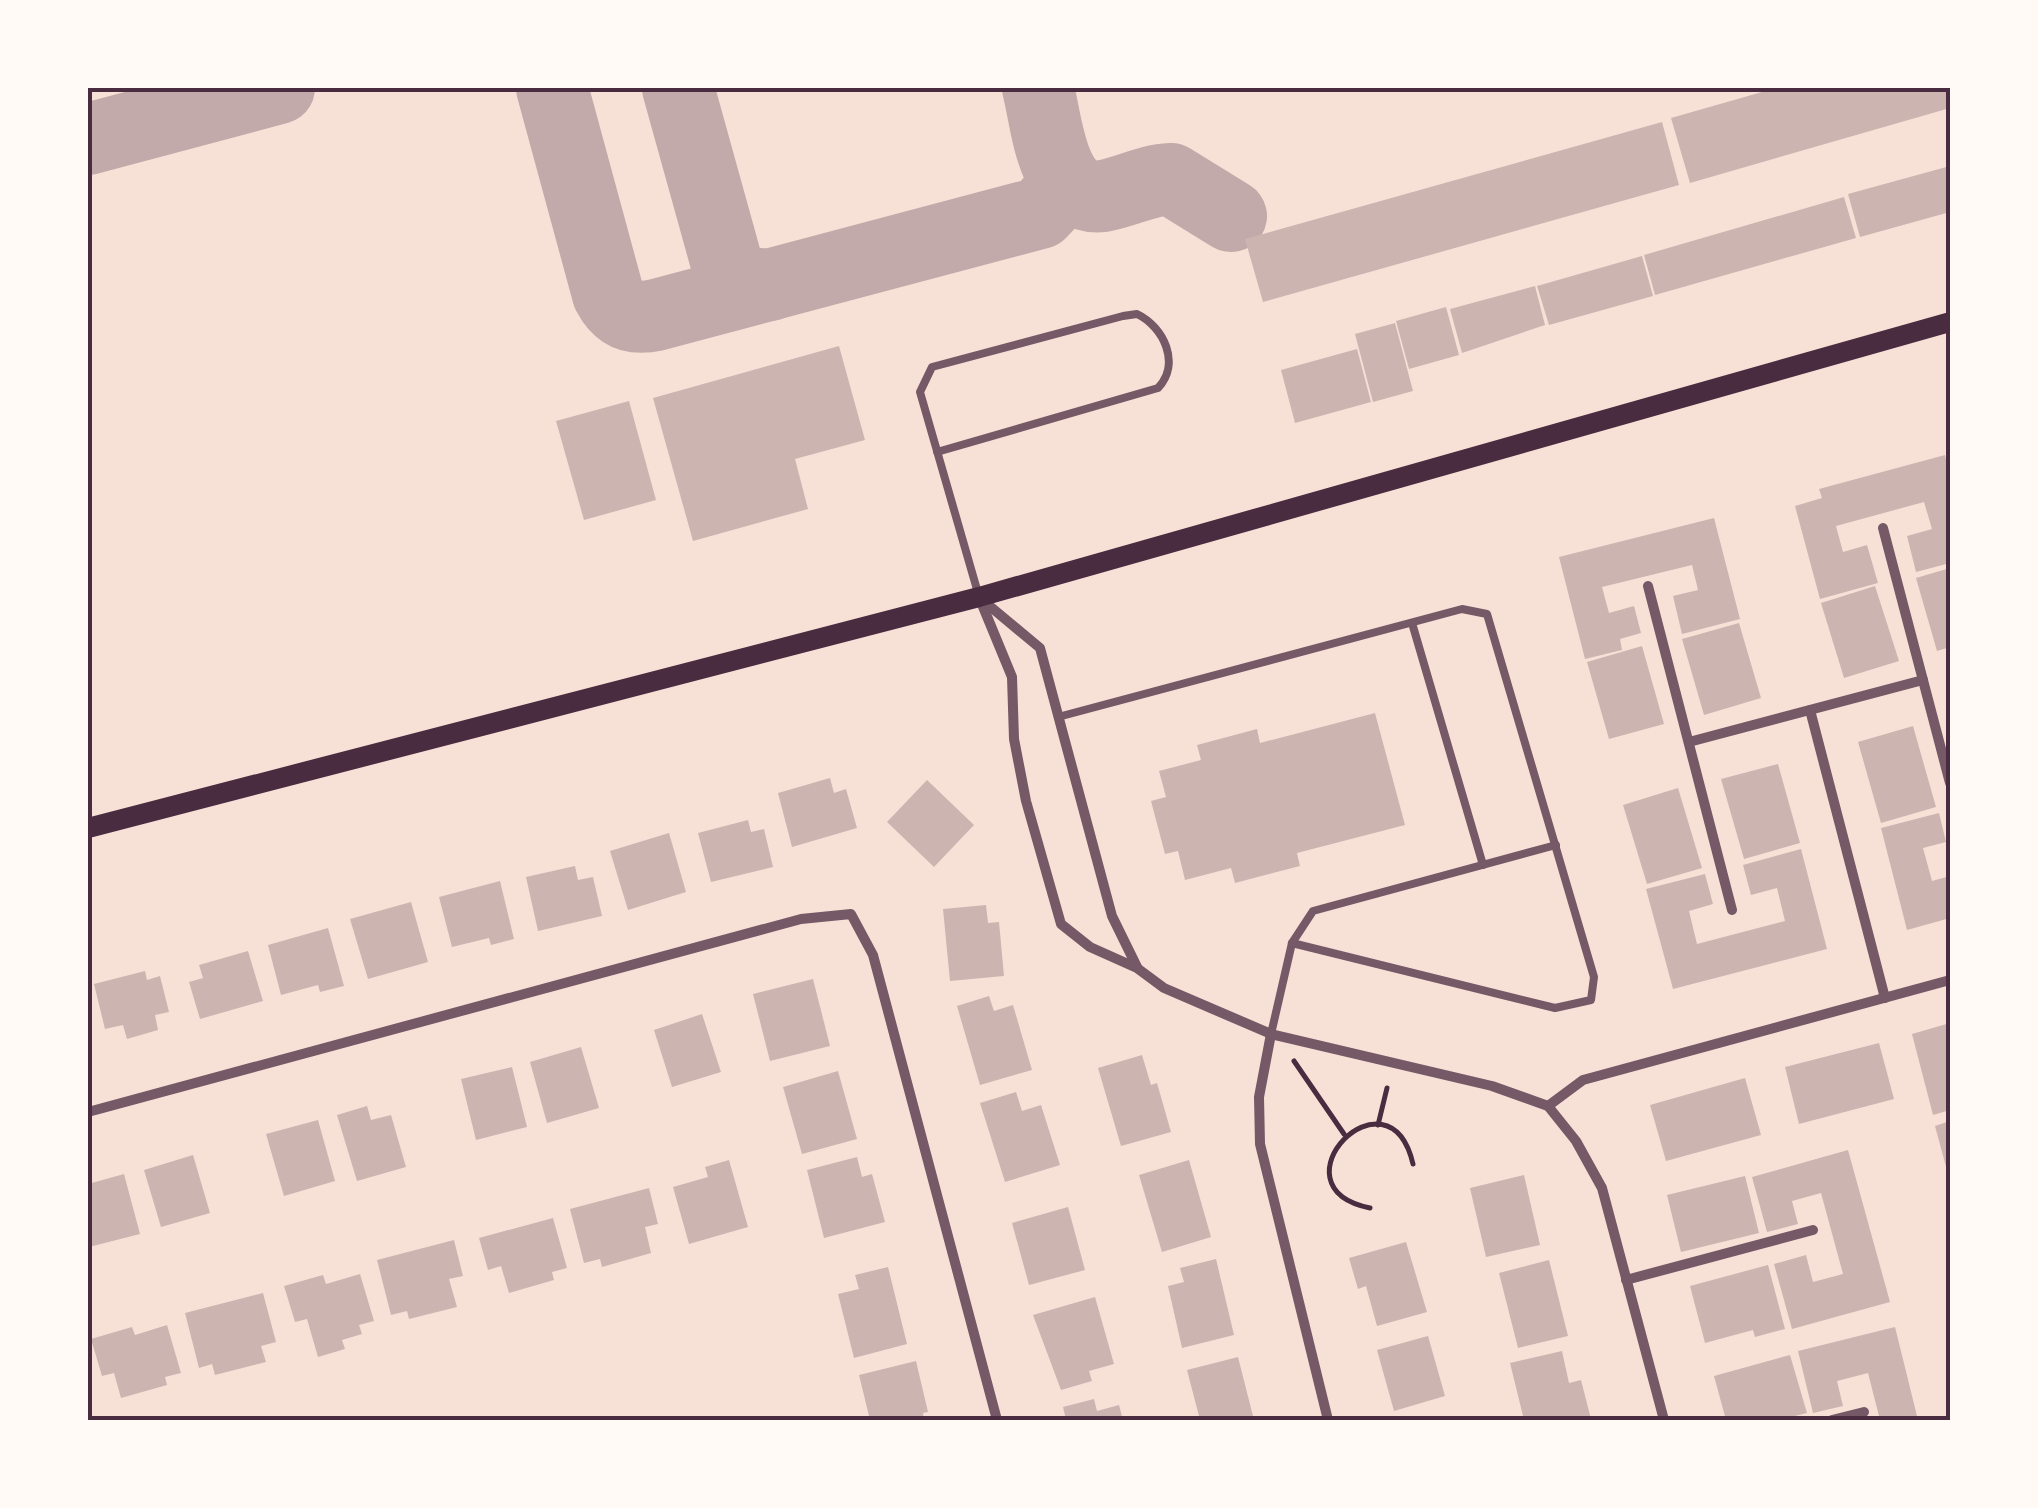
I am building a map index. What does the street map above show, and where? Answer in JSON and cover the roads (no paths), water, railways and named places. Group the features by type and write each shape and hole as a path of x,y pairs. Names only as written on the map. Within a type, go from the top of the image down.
{"main road":[{"path":"88,828 979,597 1950,322"}],"street":[{"path":"1883,528 1950,782"},
{"path":"1648,586 1732,910"},
{"path":"979,597 1040,648 1112,916 1137,968"},
{"path":"979,597 1012,677 1017,754 1061,924 1090,946 1137,968 1164,988 1271,1034 1492,1086 1548,1106 1576,1141 1602,1188 1664,1420"},
{"path":"1689,742 1924,680"},
{"path":"1810,710 1885,998"},
{"path":"88,1112 801,918 851,914 873,955 997,1420"},
{"path":"1548,1106 1583,1080 1950,980"},
{"path":"1271,1034 1259,1097 1260,1144 1328,1420"},
{"path":"1626,1280 1814,1230"},
{"path":"1832,1420 1864,1412"}],"lane":[{"path":"937,452 1158,388 1167,379 1170,366 1160,332 1137,314 1123,316 932,366 920,392 937,452 979,597"},
{"path":"1058,717 1462,610 1488,614 1594,977 1591,1000 1555,1008 1292,944"},
{"path":"1412,623 1483,865"},
{"path":"1271,1034 1292,944 1313,911 1556,846"}]}
